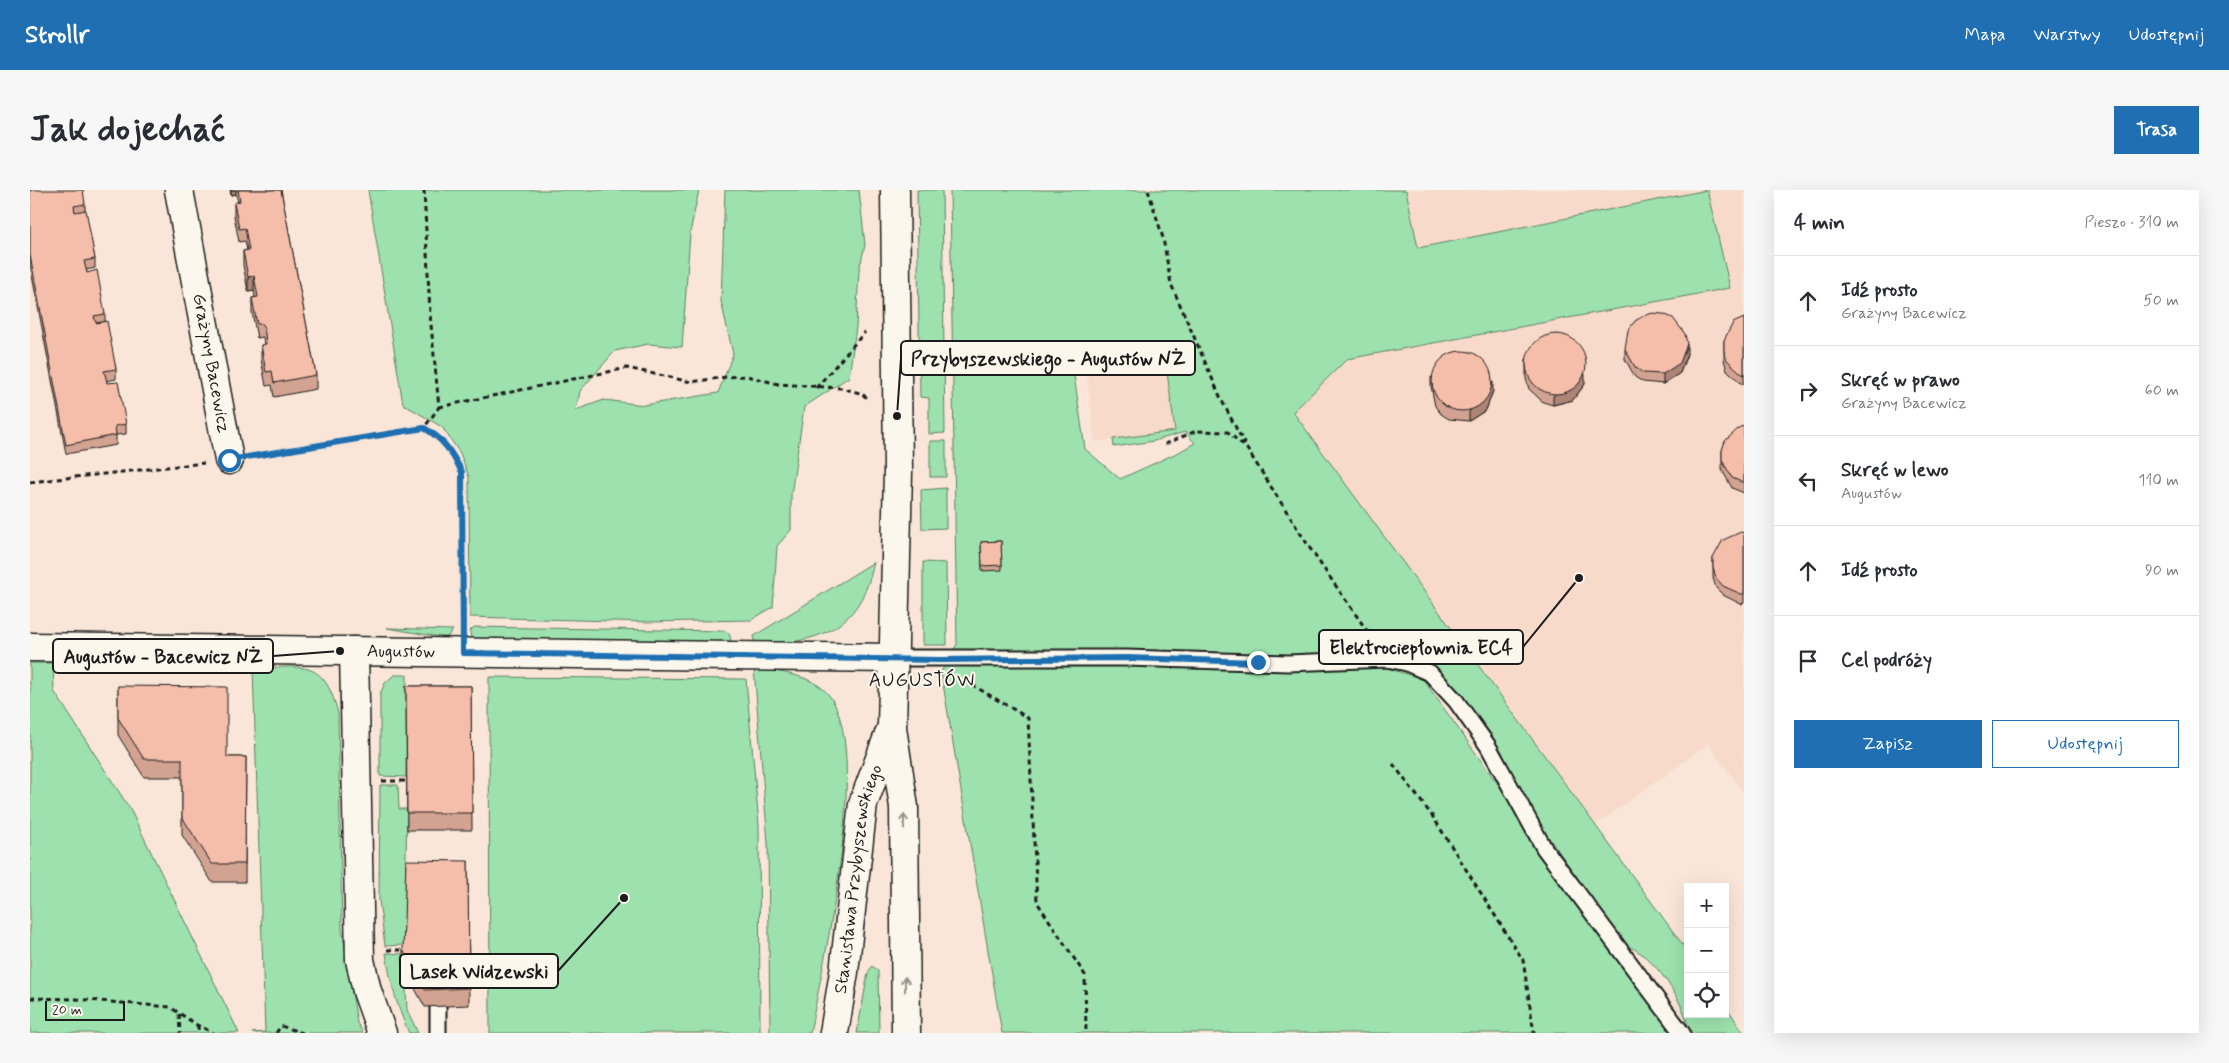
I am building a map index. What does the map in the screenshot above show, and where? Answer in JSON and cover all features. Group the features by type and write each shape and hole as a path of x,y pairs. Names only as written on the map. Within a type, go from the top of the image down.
{"street":[{"name":"Grażyny Bacewicz","path":"179,190 229,460"},
{"name":"Stanisława Przybyszewskiego","path":"895,190 898,471 892,728 904,807 906,1033"},
{"name":"Augustów","path":"30,647 893,658"},
{"path":"354,651 360,960 367,991 382,1033"},
{"name":"Stanisława Przybyszewskiego","path":"834,1033 844,972 863,804 892,728"}],"lane":[{"path":"893,658 1126,658 1288,663 1387,659 1407,663 1430,673 1456,701 1488,746 1544,848 1682,1033"},
{"path":"438,1007 438,1033"}],"path":[{"path":"424,190 430,314 439,407 424,428"},
{"path":"1148,190 1163,238 1171,284 1222,401 1246,449 1313,552 1387,659"},
{"path":"816,388 865,332"},
{"path":"439,407 627,368 691,382 747,376 778,384 816,388 842,388 860,393 869,399"},
{"path":"30,482 229,460 424,428 437,435 451,452 462,472 463,653"},
{"path":"1165,444 1196,431 1228,432 1246,449"},
{"path":"962,679 1028,718 1037,902 1085,975 1086,1033"},
{"path":"1393,764 1433,817 1523,960 1534,1033"},
{"path":"375,781 406,781"},
{"path":"379,950 404,950"},
{"path":"30,998 76,999 170,1008 196,1025 214,1033"},
{"path":"178,1014 180,1033"},
{"path":"196,1025 200,1033"},
{"path":"276,1033 281,1026 303,1033"}],"shaded area":[{"path":"1406,190 1707,190 1417,248"},
{"path":"1707,190 1744,190 1744,793 1708,744 1596,825 1293,412 1347,359 1730,288"},
{"path":"1164,350 1175,431 1095,442 1085,360"}],"green space":[{"path":"368,190 699,190 690,233 682,347 648,344 615,351 580,391 576,410 604,400 644,405 718,393 733,354 721,301 725,190 859,190 865,245 859,270 856,327 849,377 804,407 791,495 791,530 777,546 773,607 751,620 648,622 470,617 469,477 460,453 442,427 403,404"},
{"path":"917,190 942,190 945,433 929,434 929,398 920,397"},
{"path":"950,190 1406,190 1418,248 1707,190 1730,288 1347,359 1293,412 1684,947 1684,1013 1667,981 1657,969 1647,958 1625,945 1537,821 1516,784 1502,752 1488,730 1435,669 1406,652 1337,645 1324,667 1383,667 1423,679 1675,1033 1002,1033 941,672 957,644","holes":["1164,350 1175,431 1113,439 1114,447 1154,441 1185,432 1195,443 1120,479 1085,449 1072,362"]},
{"path":"930,441 946,441 946,477 930,477"},
{"path":"946,488 946,528 922,529 921,490"},
{"path":"874,562 867,585 858,604 847,618 833,629 798,641 754,645 754,636"},
{"path":"923,562 946,563 947,645 923,645"},
{"path":"474,627 725,631 729,633 732,645 471,639 470,631"},
{"path":"387,628 453,630 446,638"},
{"path":"30,663 53,663 54,691 130,809 239,1033 30,1033"},
{"path":"297,667 308,669 325,682 338,713 342,929 357,1023 363,1033 252,1033 265,1032 253,668"},
{"path":"754,668 794,675 813,682 828,694 841,721 846,760 846,806 841,858 825,958 810,1033 770,1033 768,843"},
{"path":"394,675 407,675 406,777 380,776 380,694 385,683"},
{"path":"489,677 746,679 759,825 760,1033 490,1033"},
{"path":"380,785 398,785 399,809 407,809 404,945 385,946 379,900"},
{"path":"386,953 404,954 407,1010 418,1033 409,1033 401,1013 394,994"},
{"path":"872,966 878,971 879,1033 857,1033 868,973"},
{"path":"1729,1011 1744,1033 1689,1033 1686,1018 1729,1018"}],"building":[{"path":"30,190 83,190 85,204 74,206 75,212 86,210 95,259 84,261 87,273 97,270 105,314 94,316 96,323 107,321 116,369 104,371 107,383 118,382 126,424 115,426 116,435 66,445 30,255"},
{"path":"238,190 281,190 316,375 274,383 272,371 266,372 261,345 266,344 265,334 263,324 257,324 252,298 258,297 254,276 248,277 243,251 249,250 245,228 239,229 234,203 240,201"},
{"path":"1653,313 1673,318 1685,334 1687,344 1680,363 1663,374 1643,373 1635,367 1625,349 1628,330 1635,321"},
{"path":"1744,318 1744,375 1727,360 1724,351 1724,340 1733,323"},
{"path":"1550,334 1562,334 1573,339 1581,347 1586,358 1584,376 1573,389 1562,394 1550,394 1539,389 1531,381 1526,370 1526,358 1531,347 1539,339"},
{"path":"1456,351 1468,351 1479,356 1487,364 1492,375 1490,393 1479,406 1468,411 1456,411 1445,406 1437,398 1432,387 1432,375 1437,364 1445,356"},
{"path":"1744,426 1744,483 1732,478 1722,460 1722,450 1725,441 1740,427"},
{"path":"1741,532 1744,533 1744,594 1723,586 1716,578 1713,568 1713,558 1723,540"},
{"path":"1001,541 1002,565 982,566 981,542"},
{"path":"118,686 227,687 227,757 246,757 245,864 212,864 182,817 182,759 144,759 118,718"},
{"path":"406,686 471,686 472,813 407,813"},
{"path":"406,860 468,861 469,988 425,990 403,950"}],"place":[{"name":"Przybyszewskiego - Augustów NŻ","path":"897,416"},
{"name":"Elektrociepłownia EC4","path":"1579,578"},
{"name":"Augustów - Bacewicz NŻ","path":"340,651"},
{"name":"Lasek Widzewski","path":"624,898"}],"district":[{"name":"AUGUSTÓW","path":"922,680"}],"route":[{"path":"229,460 424,428 437,435 451,452 462,472 463,653 941,660 1126,658 1258,662"}]}
